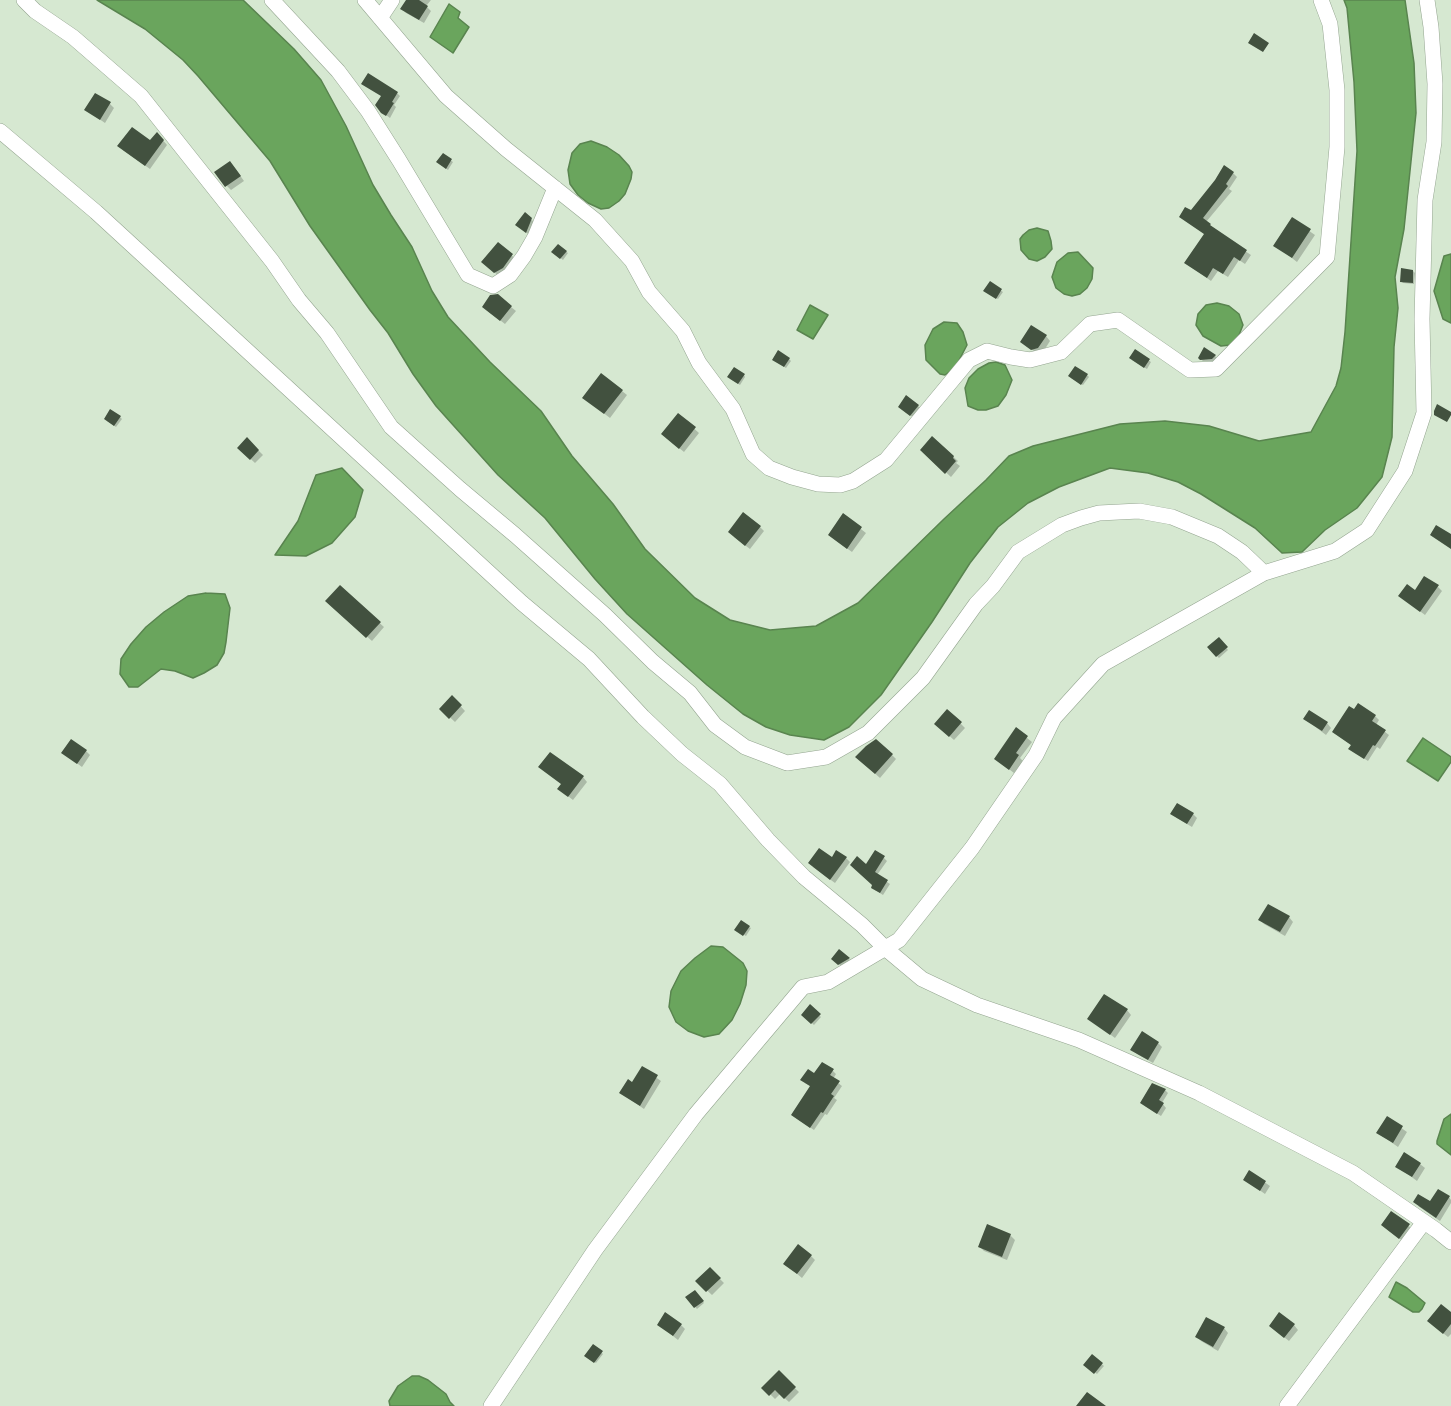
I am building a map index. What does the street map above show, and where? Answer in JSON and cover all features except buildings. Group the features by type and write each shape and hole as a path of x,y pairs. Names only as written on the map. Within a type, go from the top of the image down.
{"street":[{"path":"24,0 141,96 327,333 391,427 605,615 653,662 690,693 715,725 745,747 787,763 826,757 868,733 923,678 976,604 993,586 1018,552 1072,521 1099,513 1116,512 1139,512 1172,517 1218,536 1242,552 1264,573"},
{"path":"272,0 338,71 368,111 468,275 493,286 510,275 535,237 555,188"},
{"path":"365,0 446,96 506,149 595,220 632,261 649,292 683,331 699,363 733,409 753,454 769,468 792,477 818,484 840,484 853,481 886,460 969,360 987,351 1030,360 1061,352 1090,324 1118,320 1190,370 1216,369 1240,345 1327,257 1337,147 1336,90 1330,24 1321,0"},
{"path":"380,18 392,0"},
{"path":"491,1406 595,1250 690,1123 803,987 828,982 899,940 972,848 1036,755 1054,717 1103,664 1264,573 1335,551 1367,530 1405,471 1424,413 1422,319 1425,200 1434,142 1435,84 1427,0"},
{"path":"0,131 96,212 522,603 589,659 650,724 682,754 720,784 768,840 804,877 922,980 977,1005 1079,1040 1199,1093 1353,1173 1451,1242"},
{"path":"1287,1406 1424,1222"}],"shaded area":[{"path":"97,0 243,0 294,49 321,80 346,126 373,185 412,247 432,291 448,317 541,411 572,456 613,504 645,549 695,598 730,620 770,630 816,626 858,603 1009,456 1033,446 1120,424 1165,421 1209,426 1259,441 1311,432 1336,386 1341,368 1345,332 1357,151 1354,82 1347,8 1344,0 1405,0 1414,63 1416,113 1404,229 1395,277 1398,308 1394,347 1392,437 1382,477 1357,508 1325,530 1302,552 1282,553 1255,528 1201,494 1178,482 1148,473 1110,468 1059,487 1028,503 998,527 970,563 881,695 849,727 824,740 790,735 766,727 743,714 707,685 627,614 545,518 498,475 436,406 388,333 310,226 270,161 183,60 145,29"},
{"path":"449,4 460,12 458,18 469,27 453,53 430,37"},
{"path":"591,141 619,155 632,172 625,194 609,208 601,209 588,203 570,184 568,170 572,153 580,144"},
{"path":"1037,228 1048,231 1052,249 1045,257 1037,261 1029,259 1021,250 1020,239 1029,230"},
{"path":"1078,252 1093,268 1092,279 1080,294 1072,296 1056,288 1052,277 1057,262 1068,253"},
{"path":"1451,254 1451,323 1443,319 1434,291 1444,256"},
{"path":"1217,303 1229,306 1239,314 1243,325 1231,345 1221,346 1203,336 1196,325 1198,314 1206,305"},
{"path":"810,305 828,315 813,339 797,330"},
{"path":"944,322 957,323 967,345 955,368 945,375 940,374 926,360 925,345 933,329"},
{"path":"996,362 1005,365 1012,380 1006,395 998,406 986,410 968,406 965,388 969,378 978,369"},
{"path":"342,468 363,490 355,517 332,543 306,556 275,555 298,521 316,475"},
{"path":"206,593 225,594 230,608 224,653 217,665 193,678 175,671 161,669 138,687 129,687 120,674 121,659 131,644 164,612 188,596"},
{"path":"1423,738 1451,757 1451,762 1438,781 1407,761"},
{"path":"711,946 723,947 743,963 747,971 746,985 732,1020 719,1034 704,1037 688,1031 676,1022 669,1007 671,991 681,971"},
{"path":"1451,1114 1451,1155 1437,1144 1437,1141 1444,1119"},
{"path":"1396,1282 1425,1303 1419,1312 1413,1312 1389,1297"},
{"path":"412,1376 428,1380 446,1394 454,1406 390,1406 389,1401 398,1386"}]}
